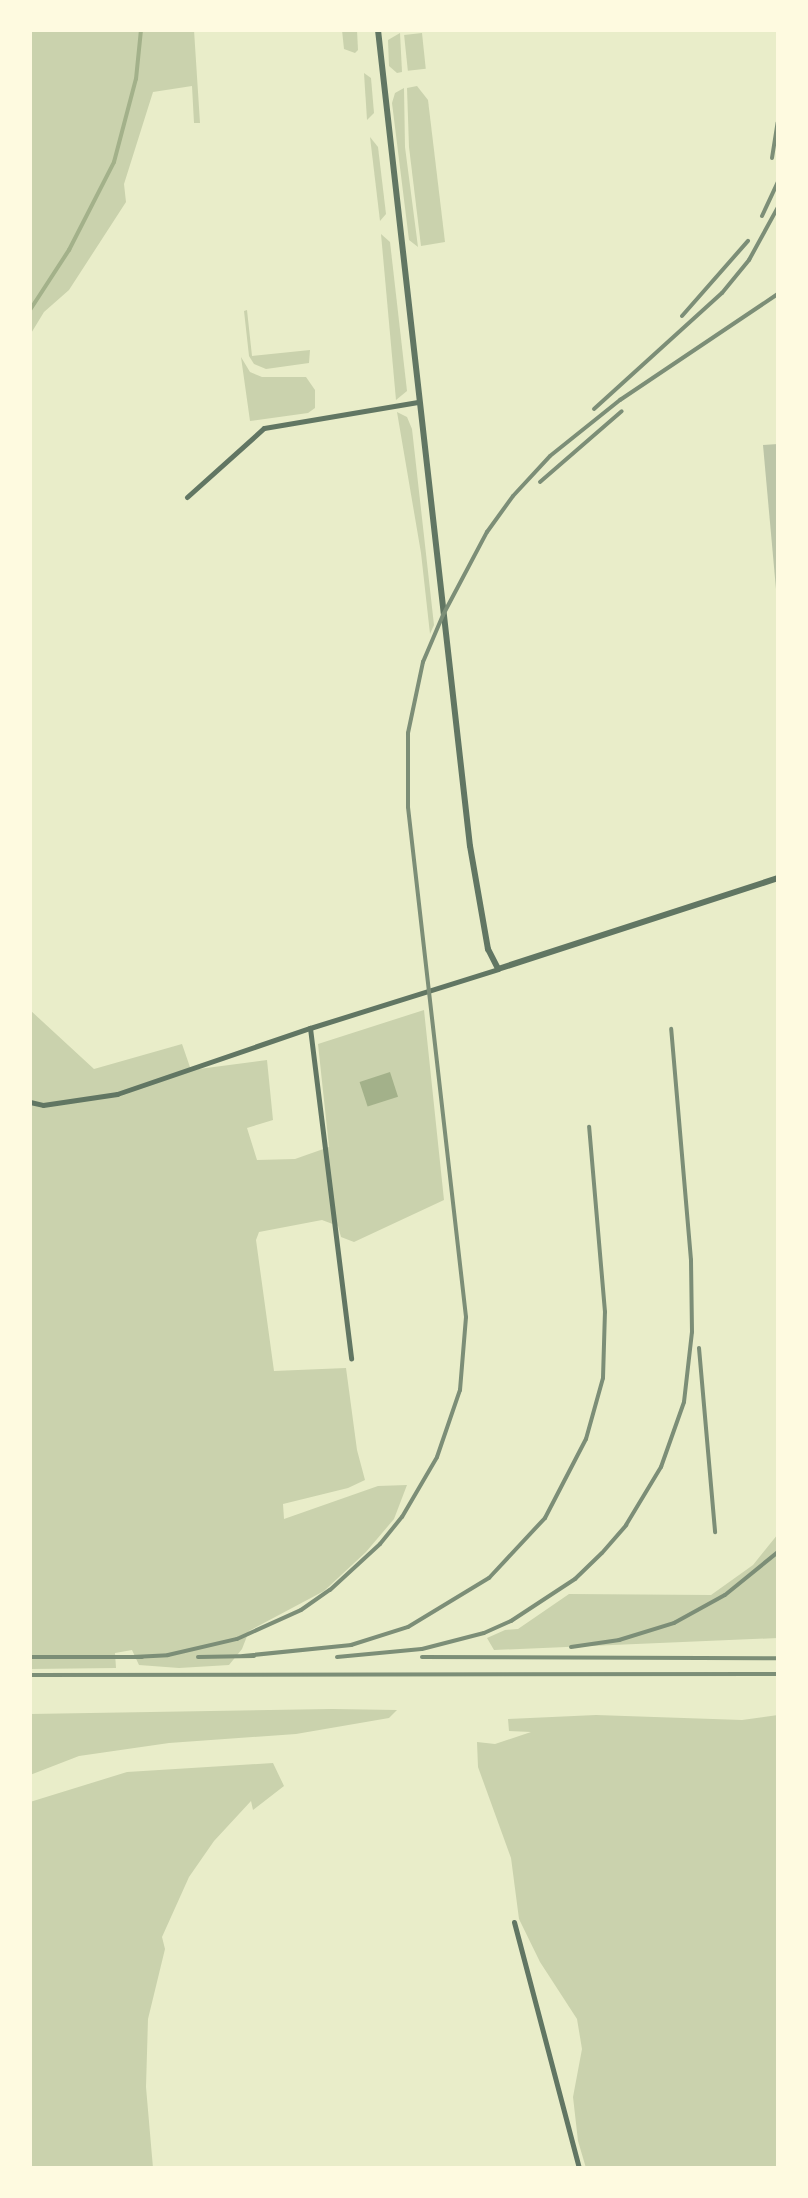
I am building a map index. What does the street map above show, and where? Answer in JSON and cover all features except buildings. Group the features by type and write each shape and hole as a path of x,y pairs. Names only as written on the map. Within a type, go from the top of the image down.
{"street":[{"path":"378,30 478,908 485,939 498,969"},
{"path":"187,497 264,428 418,402"},
{"path":"30,1102 43,1105 117,1094 310,1028 778,878"},
{"path":"310,1028 351,1358"},
{"path":"514,1922 579,2168"}],"shaded area":[{"path":"30,30 194,30 200,123 194,123 192,86 153,92 124,184 126,202 69,290 44,312 30,335"},
{"path":"342,30 357,30 358,50 355,53 344,49"},
{"path":"400,33 402,72 397,73 389,66 388,40"},
{"path":"422,33 426,69 408,71 404,35"},
{"path":"364,73 371,78 374,113 367,120"},
{"path":"417,86 428,100 445,242 421,246 409,147 407,88"},
{"path":"404,88 405,147 418,247 409,240 392,103 395,93"},
{"path":"370,137 378,147 386,214 380,221"},
{"path":"381,234 390,242 407,391 396,400"},
{"path":"247,310 252,356 310,350 309,363 266,369 254,364 249,356 244,311"},
{"path":"241,357 250,372 262,377 306,377 315,390 315,408 308,413 250,421"},
{"path":"397,412 407,417 412,429 434,625 430,634 421,553"},
{"path":"30,1010 94,1069 182,1044 191,1070 267,1060 273,1120 247,1128 257,1160 295,1159 329,1147 318,1044 424,1010 444,1200 354,1242 341,1237 338,1226 322,1220 259,1232 256,1240 274,1371 346,1368 357,1450 365,1480 348,1488 283,1504 284,1519 378,1486 407,1485 394,1519 366,1552 324,1591 249,1631 242,1649 229,1665 179,1668 139,1665 132,1650 115,1653 116,1668 30,1669"},
{"path":"390,1072 398,1097 368,1107 360,1082"},
{"path":"778,1534 778,1638 494,1650 487,1638 505,1630 518,1629 569,1594 711,1595 753,1565"},
{"path":"397,1710 389,1718 296,1734 169,1743 79,1756 30,1775 30,1714"},
{"path":"596,1715 742,1720 778,1715 778,2168 586,2168 578,2141 573,2097 582,2049 577,2019 540,1962 519,1919 511,1858 478,1767 477,1742 495,1744 531,1732 509,1731 508,1719"},
{"path":"273,1763 284,1786 253,1810 251,1801 214,1841 189,1877 162,1937 165,1949 148,2019 146,2087 153,2168 30,2168 30,1802 127,1772"}],"waterway":[{"path":"30,310 69,250 114,162 136,79 141,30"}],"railway":[{"path":"772,158 778,122"},
{"path":"762,216 778,181"},
{"path":"594,409 722,293 749,260 778,207"},
{"path":"682,316 748,241"},
{"path":"133,1657 168,1655 237,1639 301,1610 330,1590 380,1544 402,1517 437,1457 460,1390 466,1317 408,807 408,733 423,662 443,615 487,532 513,496 550,456 620,400 778,294"},
{"path":"540,482 622,411"},
{"path":"337,1657 422,1649 484,1633 511,1621 575,1579 602,1553 626,1525 661,1467 684,1402 692,1332 691,1260 671,1029"},
{"path":"243,1656 351,1645 408,1627 489,1578 545,1518 586,1439 603,1378 605,1312 589,1127"},
{"path":"699,1348 715,1532"},
{"path":"571,1647 619,1640 674,1623 725,1595 778,1552"},
{"path":"198,1657 254,1656"},
{"path":"30,1657 142,1657"},
{"path":"422,1657 778,1658"},
{"path":"30,1675 778,1674"}]}
